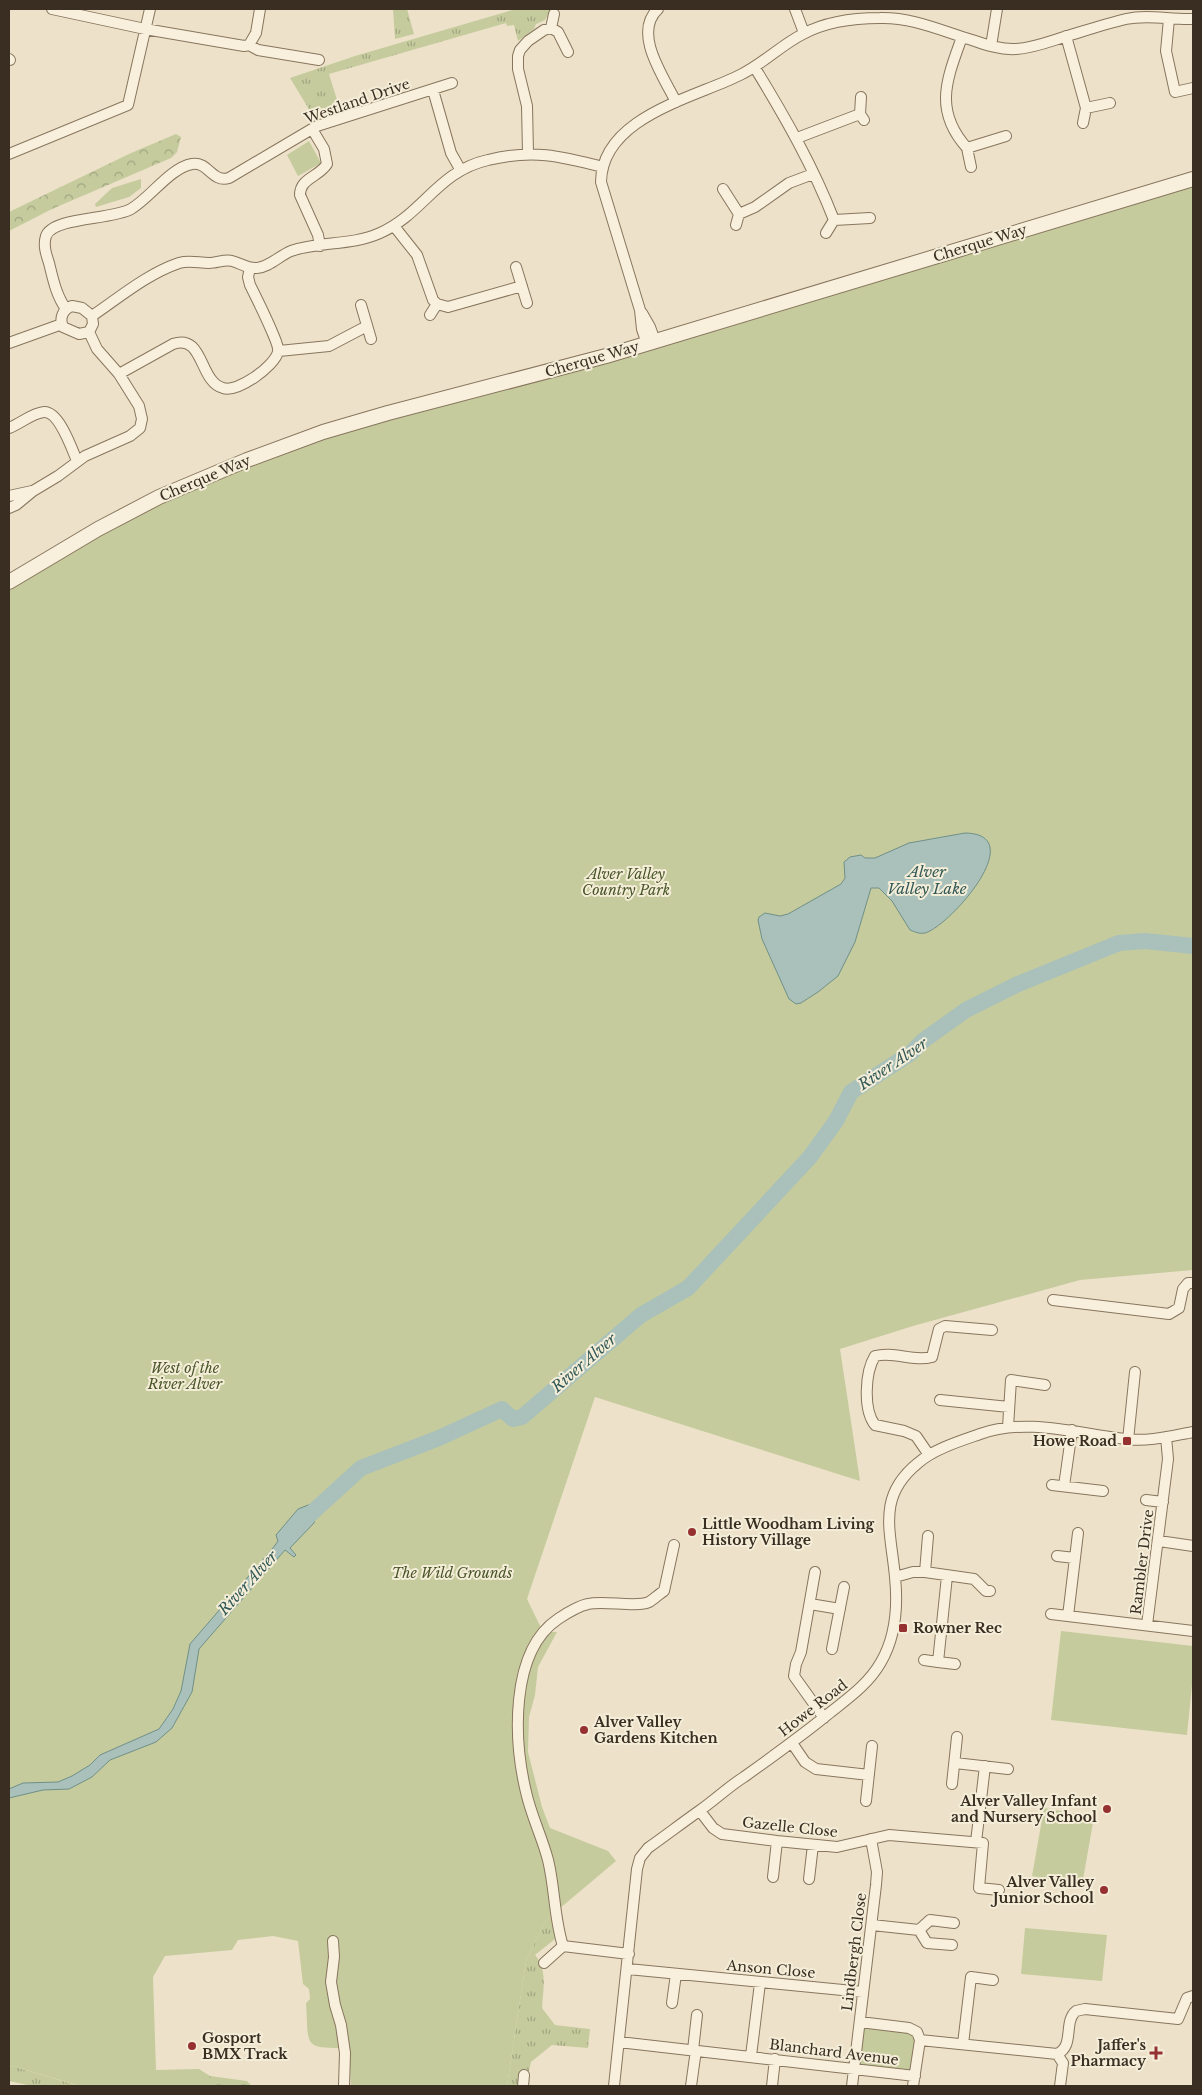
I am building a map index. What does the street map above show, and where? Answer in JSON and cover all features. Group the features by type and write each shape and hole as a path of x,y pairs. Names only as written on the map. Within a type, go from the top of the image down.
{"street":[{"path":"56,9 145,29 237,46 249,45 258,50 319,60"},
{"path":"9,154 128,105 150,9"},
{"path":"249,45 256,33 260,9"},
{"path":"658,9 653,13 648,24 649,44 676,102"},
{"path":"795,9 804,33"},
{"path":"908,20 910,9"},
{"path":"991,46 997,9"},
{"path":"551,28 554,14"},
{"path":"651,342 642,329 640,310 603,189 603,168 616,143 626,131 646,116 755,68 804,33 841,21 884,18 908,20 991,46 1015,49 1026,48 1140,16 1193,19"},
{"path":"1169,19 1166,51 1170,94 1193,88"},
{"path":"528,153 528,106 518,69 520,50 528,41 544,30 551,28 558,32 568,52"},
{"path":"1066,36 1086,108 1083,122"},
{"path":"962,37 948,76 945,100 951,124 958,138 967,148 971,167"},
{"path":"755,68 797,138 823,191 834,220"},
{"name":"Westland Drive","path":"66,309 57,292 46,252 46,238 49,231 54,227 125,212 171,176 191,164 202,165 220,179 229,178 312,129 452,83"},
{"path":"433,90 451,152 460,169"},
{"path":"797,138 862,117 861,97"},
{"path":"1086,108 1110,103"},
{"path":"312,129 324,149 327,164 318,174 304,183 300,190 300,195 318,235 320,246"},
{"path":"967,148 1006,136"},
{"path":"92,316 137,284 181,263 210,263 228,260 250,268 263,267 298,249 365,238 394,226 436,187 460,169 487,160 528,153 561,156 603,168"},
{"path":"739,214 755,207 789,183 813,174"},
{"name":"Cherque Way","path":"9,582 98,529 159,497 247,460 323,432 388,413 512,382 651,342 1193,179"},
{"path":"723,189 739,214 736,225"},
{"path":"834,220 870,218"},
{"path":"826,233 834,220"},
{"path":"394,226 417,255 433,300 437,304 448,307 522,286"},
{"path":"516,267 527,303"},
{"path":"119,374 173,344 183,342 193,347 215,384 220,388 231,389 269,367 278,351 274,336 250,285 248,276 250,268"},
{"path":"430,315 437,304"},
{"path":"361,305 371,339"},
{"path":"78,306 86,310 92,316 93,324 89,332 83,334 65,329 62,324 62,316 66,309 78,306"},
{"path":"9,343 62,324"},
{"path":"278,351 329,346 367,326"},
{"path":"9,508 22,501 33,491 58,476 77,461 130,436 140,428 142,419 139,406 119,374 96,349 89,332"},
{"path":"9,428 43,412 52,414 59,423 77,461"},
{"path":"9,496 33,491"},
{"path":"1053,1300 1169,1314 1179,1308 1182,1289 1188,1283 1193,1283"},
{"path":"929,1455 916,1436 904,1431 875,1425 870,1419 866,1409 870,1364 875,1356 883,1354 924,1359 932,1357 939,1329 945,1326 992,1330"},
{"path":"1128,1440 1135,1372"},
{"path":"1008,1428 1010,1380 1045,1385"},
{"path":"940,1400 1009,1407"},
{"name":"Howe Road","path":"614,2086 628,1969 637,1869 640,1858 648,1848 792,1744 861,1688 881,1662 890,1643 896,1609 896,1577 889,1540 888,1521 891,1502 897,1487 905,1475 929,1455 982,1434 1018,1425 1072,1430 1128,1440 1166,1437 1193,1432"},
{"path":"1064,1486 1072,1430"},
{"name":"Rambler Drive","path":"1147,1625 1168,1459 1166,1437"},
{"path":"1052,1485 1103,1491"},
{"name":"Rambler Drive","path":"1146,1500 1163,1502"},
{"path":"1068,1616 1078,1533"},
{"path":"925,1572 928,1536"},
{"path":"1159,1541 1193,1546"},
{"path":"563,1946 558,1931 556,1899 548,1861 526,1792 523,1772 519,1743 518,1704 524,1672 543,1632 566,1614 589,1604 647,1603 664,1591 674,1545"},
{"path":"1057,1556 1075,1558"},
{"path":"815,1572 801,1652 794,1676 824,1718"},
{"path":"896,1577 913,1572 925,1572 974,1579 986,1591 990,1591"},
{"path":"938,1662 947,1576"},
{"path":"832,1648 844,1587"},
{"path":"810,1604 840,1609"},
{"path":"1051,1614 1193,1631"},
{"path":"924,1660 955,1664"},
{"path":"952,1784 957,1736"},
{"path":"792,1744 806,1762 816,1769 869,1775"},
{"path":"866,1801 872,1746"},
{"path":"954,1763 1008,1769"},
{"path":"985,1766 976,1842 983,1843 979,1888 999,1890"},
{"name":"Gazelle Close","path":"700,1811 713,1828 722,1834 777,1841 837,1847 889,1836 976,1842"},
{"name":"Lindbergh Close","path":"852,2086 876,1885 876,1865 871,1839"},
{"path":"773,1876 777,1841"},
{"path":"809,1878 813,1845"},
{"path":"872,1925 919,1930 930,1920 954,1923"},
{"path":"919,1930 927,1943 952,1945"},
{"path":"333,1941 334,1957 331,1982 334,2005 341,2025 345,2053 344,2086"},
{"path":"544,1963 563,1946 629,1954"},
{"name":"Anson Close","path":"628,1969 863,1992"},
{"path":"672,2004 676,1974"},
{"path":"963,2044 971,1977 993,1980"},
{"path":"751,2056 760,1983"},
{"path":"920,2040 1057,2054 1066,2045 1070,2020 1076,2011 1085,2009 1178,2019 1187,1998 1193,1996"},
{"path":"691,2086 697,2015"},
{"name":"Lindbergh Close","path":"860,2022 909,2028 917,2032 920,2040"},
{"name":"Blanchard Avenue","path":"619,2042 854,2068 914,2081 920,2040"},
{"path":"1057,2054 1063,2063 1060,2086"},
{"path":"772,2086 774,2059"},
{"path":"523,2086 524,2075"}],"green space":[{"path":"393,9 407,9 414,34 395,39"},
{"path":"516,9 551,9 545,20 536,24 534,29 518,41 514,25 507,26 506,23 329,74 338,103 334,105 337,112 315,119 290,78 355,56"},
{"path":"176,134 181,137 177,152 171,158 52,209 9,231 9,212 131,153"},
{"path":"309,141 321,163 298,176 287,155"},
{"path":"141,179 141,188 129,197 96,207 95,204 112,188"},
{"name":"Alver Valley Country Park","path":"1193,179 1193,1270 1080,1280 913,1326 840,1349 860,1481 595,1397 527,1599 543,1632 557,1632 538,1667 535,1695 529,1717 528,1752 542,1807 550,1828 608,1851 616,1861 546,1920 526,1961 507,2086 351,2086 349,2048 316,2046 309,2037 306,2003 310,1999 309,1989 303,1984 298,1941 273,1936 238,1940 232,1950 165,1956 153,1977 156,2070 199,2069 210,2076 201,2086 80,2086 9,2065 9,588 98,529 247,460"},
{"path":"1061,1631 1193,1646 1193,1675 1187,1735 1051,1720"},
{"path":"1044,1808 1094,1817 1082,1885 1032,1876"},
{"path":"553,1914 555,1939 535,1955 542,1967 543,1974 542,2008 555,2025 590,2029 588,2048 552,2045 531,2062 529,2071 520,2070 517,2086 507,2086 526,1961 546,1920"},
{"path":"1025,1928 1107,1935 1102,1981 1021,1974"},
{"path":"863,2025 910,2031 916,2038 911,2070 859,2065"},
{"path":"9,2065 79,2086 32,2086 9,2081"},
{"path":"210,2076 247,2081 252,2086 186,2086"}],"water":[{"name":"Alver Valley Lake","path":"965,833 983,837 990,848 988,863 979,881 951,915 937,927 925,933 915,932 910,930 892,901 879,888 871,888 855,942 838,976 801,1003 796,1004 789,999 762,939 759,917 765,913 780,916 788,914 841,884 845,878 844,862 850,857 861,855 865,858 875,858 909,843"},
{"path":"316,1502 323,1507 315,1517 314,1523 290,1548 296,1555 294,1557 285,1550 199,1649 192,1692 172,1728 156,1742 110,1760 92,1777 69,1789 43,1790 9,1798 9,1789 23,1783 58,1782 90,1765 100,1755 159,1729 173,1709 181,1691 190,1644 273,1548 278,1541 276,1535 298,1509"}],"waterway":[{"name":"River Alver","path":"305,1519 361,1468 439,1438 502,1409 513,1419 522,1417 641,1315 688,1288 810,1157 836,1121 851,1092 911,1053 924,1040 966,1010 1018,984 1119,943 1145,941 1193,946"}],"place":[{"name":"Howe Road","path":"1127,1441"},
{"name":"Little Woodham Living History Village","path":"692,1532"},
{"name":"Rowner Rec","path":"903,1628"},
{"name":"Alver Valley Gardens Kitchen","path":"584,1730"},
{"name":"Alver Valley Infant and Nursery School","path":"1107,1809"},
{"name":"Alver Valley Junior School","path":"1104,1890"},
{"name":"Gosport BMX Track","path":"192,2046"},
{"name":"Jaffer's Pharmacy","path":"1156,2053"}],"park label":[{"name":"West of the River Alver","path":"185,1376"},
{"name":"The Wild Grounds","path":"452,1573"}]}
